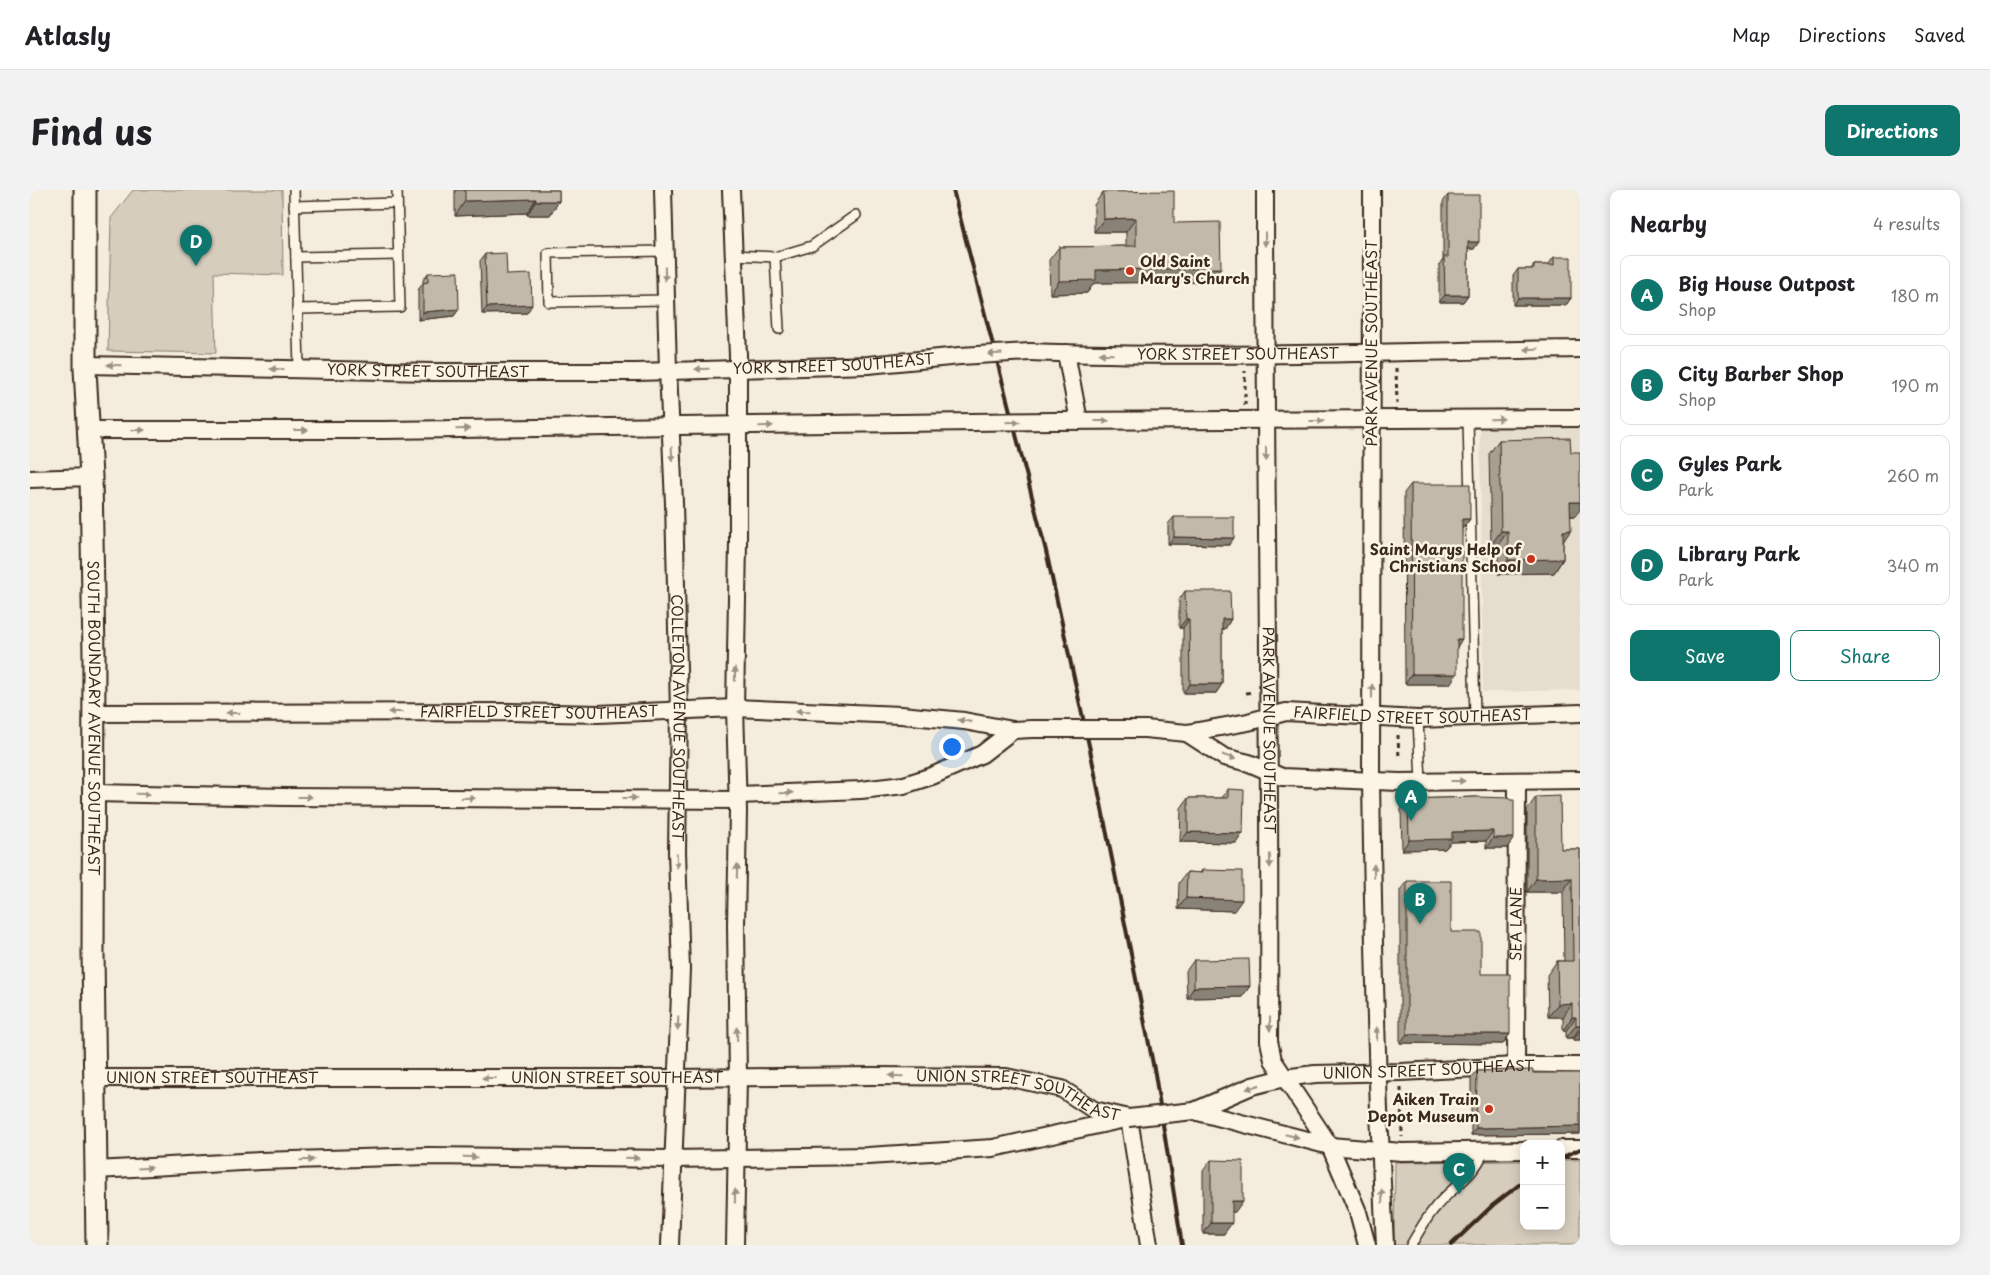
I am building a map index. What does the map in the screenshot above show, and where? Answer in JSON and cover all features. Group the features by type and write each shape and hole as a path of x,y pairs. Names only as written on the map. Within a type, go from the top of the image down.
{"street":[{"name":"SOUTH BOUNDARY AVENUE SOUTHEAST","path":"85,190 86,365 90,430 94,713 93,953 96,1078 96,1245"},
{"name":"COLLETON AVENUE SOUTHEAST","path":"663,190 679,711 677,852 680,969 670,1245"},
{"path":"731,190 738,368 735,708 738,797 736,935 738,1077 735,1245"},
{"name":"PARK AVENUE SOUTHEAST","path":"1265,190 1271,912 1270,1041 1273,1060 1330,1146 1358,1212 1367,1245"},
{"name":"PARK AVENUE SOUTHEAST","path":"1372,190 1371,780 1380,1152 1385,1245"},
{"name":"YORK STREET SOUTHEAST","path":"86,365 433,372 668,370 868,365 960,356 1030,352 1121,355 1265,355 1373,351 1580,349"},
{"path":"1066,353 1078,421"},
{"path":"90,430 670,427 1053,421 1580,418"},
{"path":"30,479 91,477"},
{"name":"FAIRFIELD STREET SOUTHEAST","path":"94,713 510,712 598,714 735,708 901,715 964,721 1013,730 1145,729 1187,733 1248,722 1286,712 1418,719 1580,713"},
{"path":"94,793 285,797 673,798 678,800 861,790 904,785 932,776 982,754 1013,730"},
{"name":"FAIRFIELD STREET SOUTHEAST","path":"1187,733 1224,757 1249,764 1282,777 1421,782 1580,780"},
{"name":"SEA LANE","path":"1516,1066 1517,781"},
{"name":"UNION STREET SOUTHEAST","path":"96,1170 260,1161 428,1156 672,1159 868,1156 993,1148 1130,1118 1194,1110 1252,1086 1284,1078 1315,1074 1516,1066 1580,1066"},
{"name":"UNION STREET SOUTHEAST","path":"96,1078 1006,1077 1062,1089 1094,1110 1130,1118"},
{"name":"UNION STREET SOUTHEAST","path":"1194,1110 1330,1146 1380,1152 1520,1150"},
{"path":"1130,1118 1149,1245"},
{"path":"1565,1150 1580,1149"}],"lane":[{"path":"294,190 299,369"},
{"path":"297,310 400,307 397,190"},
{"path":"294,206 397,203"},
{"path":"733,255 775,256 812,246 856,215"},
{"path":"664,251 548,254 550,302 666,300"},
{"path":"296,257 398,255"},
{"path":"775,256 779,329"},
{"path":"1468,419 1475,717"},
{"path":"1418,719 1421,782"},
{"path":"1411,1245 1433,1209 1445,1196 1465,1180 1480,1163 1484,1151"}],"path":[{"path":"1396,362 1397,408"},
{"path":"1245,366 1245,405"},
{"path":"1246,692 1254,692"},
{"path":"1398,732 1399,759"},
{"path":"1401,1087 1402,1141"}],"shaded area":[{"path":"133,190 282,190 283,275 214,273 216,353 108,351 111,218"},
{"name":"Saint Marys Help of Christians School","path":"1480,427 1580,427 1580,690 1483,692"},
{"path":"1565,1160 1580,1160 1580,1245 1394,1245 1395,1162 1520,1161 1520,1230 1565,1230"}],"building":[{"path":"465,190 559,190 559,201 536,201 536,199 465,201"},
{"path":"1174,191 1174,223 1220,222 1221,268 1096,270 1096,280 1059,281 1059,247 1136,246 1136,218 1104,219 1103,192"},
{"path":"1448,195 1479,195 1479,242 1468,242 1468,295 1445,295 1444,257 1448,257"},
{"path":"506,253 507,275 531,274 532,305 487,307 485,254"},
{"path":"1554,257 1571,257 1571,298 1518,298 1518,269 1534,269 1534,265 1554,265"},
{"path":"458,272 459,309 423,312 423,283 428,282 428,273"},
{"path":"1570,438 1571,452 1580,452 1580,502 1570,502 1571,530 1563,531 1563,559 1508,560 1508,531 1501,531 1499,440"},
{"path":"1411,484 1470,484 1470,519 1462,519 1462,639 1457,639 1457,674 1412,674"},
{"path":"1174,517 1234,517 1234,538 1174,537"},
{"path":"1185,591 1230,591 1231,619 1222,619 1222,684 1190,684 1189,619 1186,619"},
{"path":"1228,789 1244,790 1243,833 1188,832 1188,798 1228,798"},
{"path":"1560,796 1561,849 1580,849 1580,1025 1576,1025 1576,1017 1572,1017 1572,1003 1558,1004 1557,961 1573,961 1572,878 1536,879 1536,797"},
{"path":"1510,798 1510,800 1514,800 1514,838 1493,838 1493,831 1452,832 1452,839 1409,840 1408,799"},
{"path":"1202,870 1242,871 1242,900 1186,898 1187,872 1202,873"},
{"path":"1407,881 1451,881 1451,932 1481,932 1481,974 1510,974 1510,1034 1407,1034"},
{"path":"1249,959 1250,986 1194,987 1194,960"},
{"path":"1533,1070 1533,1073 1580,1073 1580,1126 1476,1128 1477,1071"},
{"path":"1211,1160 1243,1161 1243,1201 1232,1201 1232,1223 1211,1223"}],"railway":[{"path":"953,190 1046,551 1092,759 1155,1074 1182,1245"},
{"path":"1565,1156 1580,1149"},
{"path":"1451,1245 1493,1205 1520,1184"}],"place":[{"name":"Library Park","path":"196,266"},
{"name":"Old Saint Mary's Church","path":"1130,271"},
{"name":"Saint Marys Help of Christians School","path":"1531,559"},
{"name":"Big House Outpost","path":"1411,821"},
{"name":"City Barber Shop","path":"1420,924"},
{"name":"Aiken Train Depot Museum","path":"1489,1109"},
{"name":"Gyles Park","path":"1459,1194"}]}
